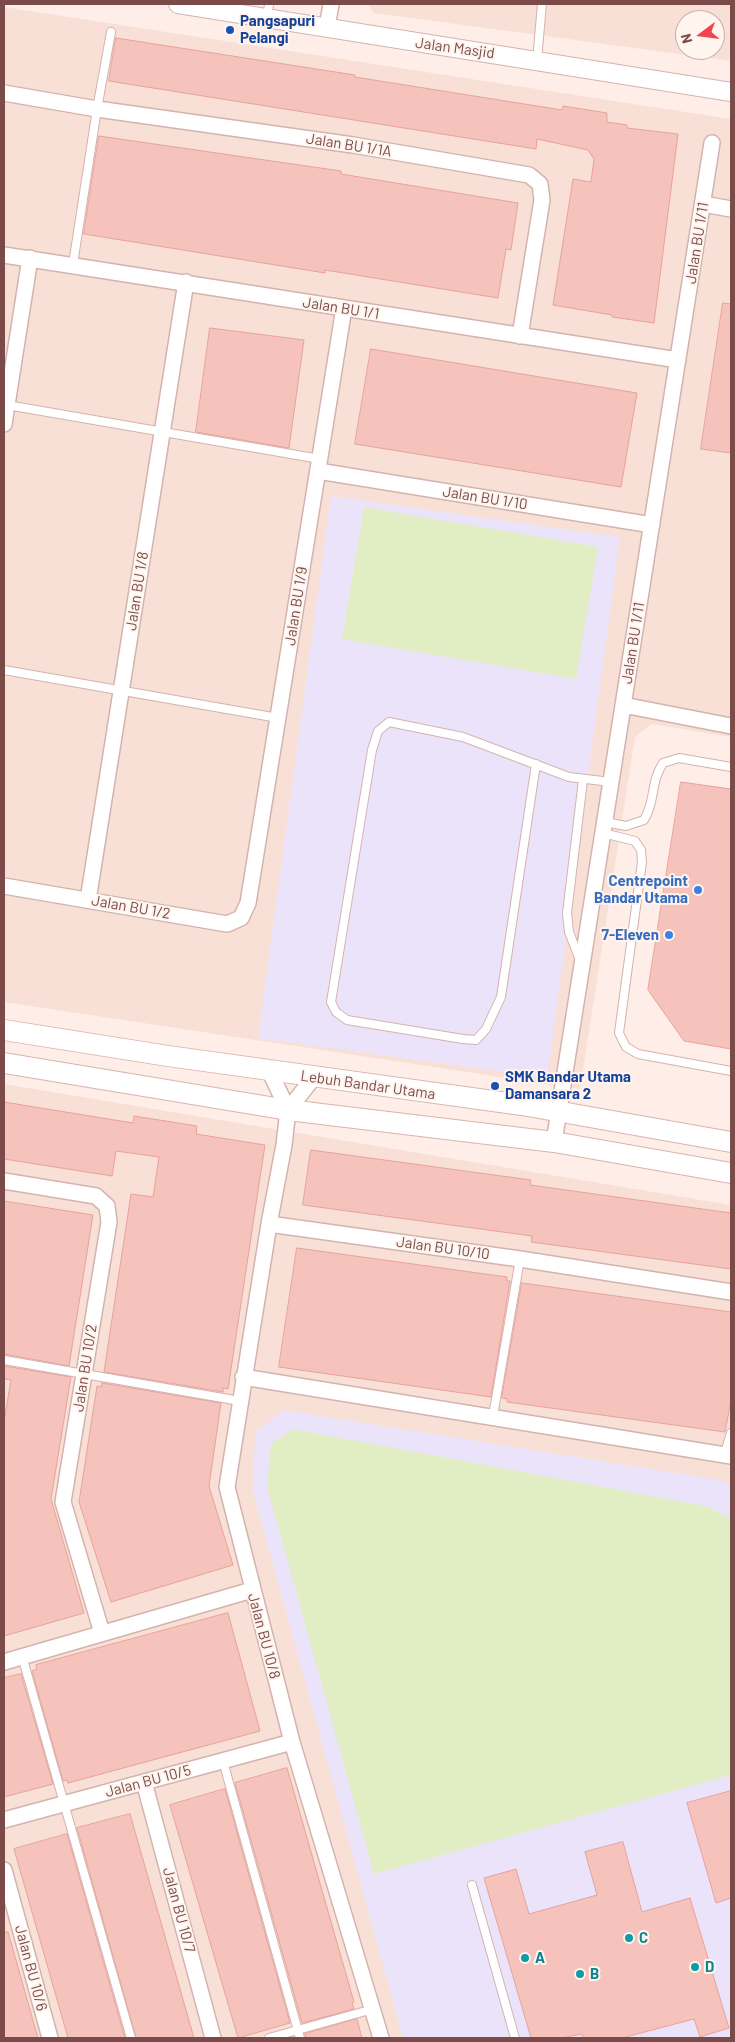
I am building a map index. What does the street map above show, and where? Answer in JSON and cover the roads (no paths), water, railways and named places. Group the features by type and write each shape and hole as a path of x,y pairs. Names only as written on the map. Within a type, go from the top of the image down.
{"main road":[{"name":"Lebuh Bandar Utama","path":"4,1030 314,1077 559,1111 731,1142"},
{"path":"4,1063 288,1110 554,1142 731,1173"}],"street":[{"name":"Jalan Masjid","path":"178,4 268,11 327,28 731,92"},
{"path":"327,28 331,4"},
{"name":"Jalan BU 1/1A","path":"4,93 97,109 353,145 529,175 540,184 542,200 520,336"},
{"name":"Jalan BU 1/11","path":"554,1142 712,143"},
{"path":"703,204 731,209"},
{"name":"Jalan BU 1/1","path":"4,255 74,264 678,360"},
{"path":"5,417 30,258"},
{"name":"Jalan BU 1/8","path":"88,900 186,282"},
{"name":"Jalan BU 1/9","path":"248,903 344,308"},
{"name":"Jalan BU 1/10","path":"319,465 652,524"},
{"path":"623,705 731,726"},
{"name":"Jalan BU 1/2","path":"4,886 227,924 241,918 248,903"},
{"path":"268,1070 288,1110"},
{"path":"269,1224 284,1145 288,1110 314,1077"},
{"name":"Jalan BU 10/2","path":"4,1181 96,1196 107,1206 109,1222 63,1502 102,1633"},
{"name":"Jalan BU 10/10","path":"269,1224 520,1259 731,1292"},
{"name":"Jalan BU 10/8","path":"269,1224 226,1486 292,1742 381,2038"},
{"path":"243,1377 728,1454"},
{"path":"4,1662 252,1590"},
{"name":"Jalan BU 10/5","path":"4,1820 292,1742"},
{"name":"Jalan BU 10/7","path":"144,1782 213,2038"},
{"name":"Jalan BU 10/6","path":"4,1870 50,2038"}],"lane":[{"path":"536,60 542,4"},
{"path":"74,264 97,109 111,32"},
{"path":"5,417 162,432 319,465"},
{"path":"4,670 278,718"},
{"path":"536,764 500,997 486,1029 476,1040 463,1040 347,1020 336,1012 331,1002 372,750 378,730 389,722 463,737 536,764 570,777 611,782"},
{"path":"604,828 626,826 644,820 650,810 655,775 663,762 679,758 731,767"},
{"path":"582,966 569,932 567,913 583,780"},
{"path":"604,828 635,841 640,850 642,862 619,1033 626,1047 638,1054 731,1071"},
{"path":"493,1416 520,1259"},
{"path":"4,1360 240,1401"},
{"path":"728,1454 731,1432"},
{"path":"22,1656 131,2038"},
{"path":"223,1761 299,2034"},
{"path":"472,1885 515,2038"},
{"path":"269,2038 299,2034 373,2009"}],"place":[{"name":"Pangsapuri Pelangi","path":"230,30"},
{"name":"Centrepoint Bandar Utama","path":"698,890"},
{"name":"7-Eleven","path":"669,935"},
{"name":"SMK Bandar Utama Damansara 2","path":"495,1086"},
{"name":"C","path":"629,1938"},
{"name":"A","path":"525,1958"},
{"name":"D","path":"695,1967"},
{"name":"B","path":"580,1974"}]}
